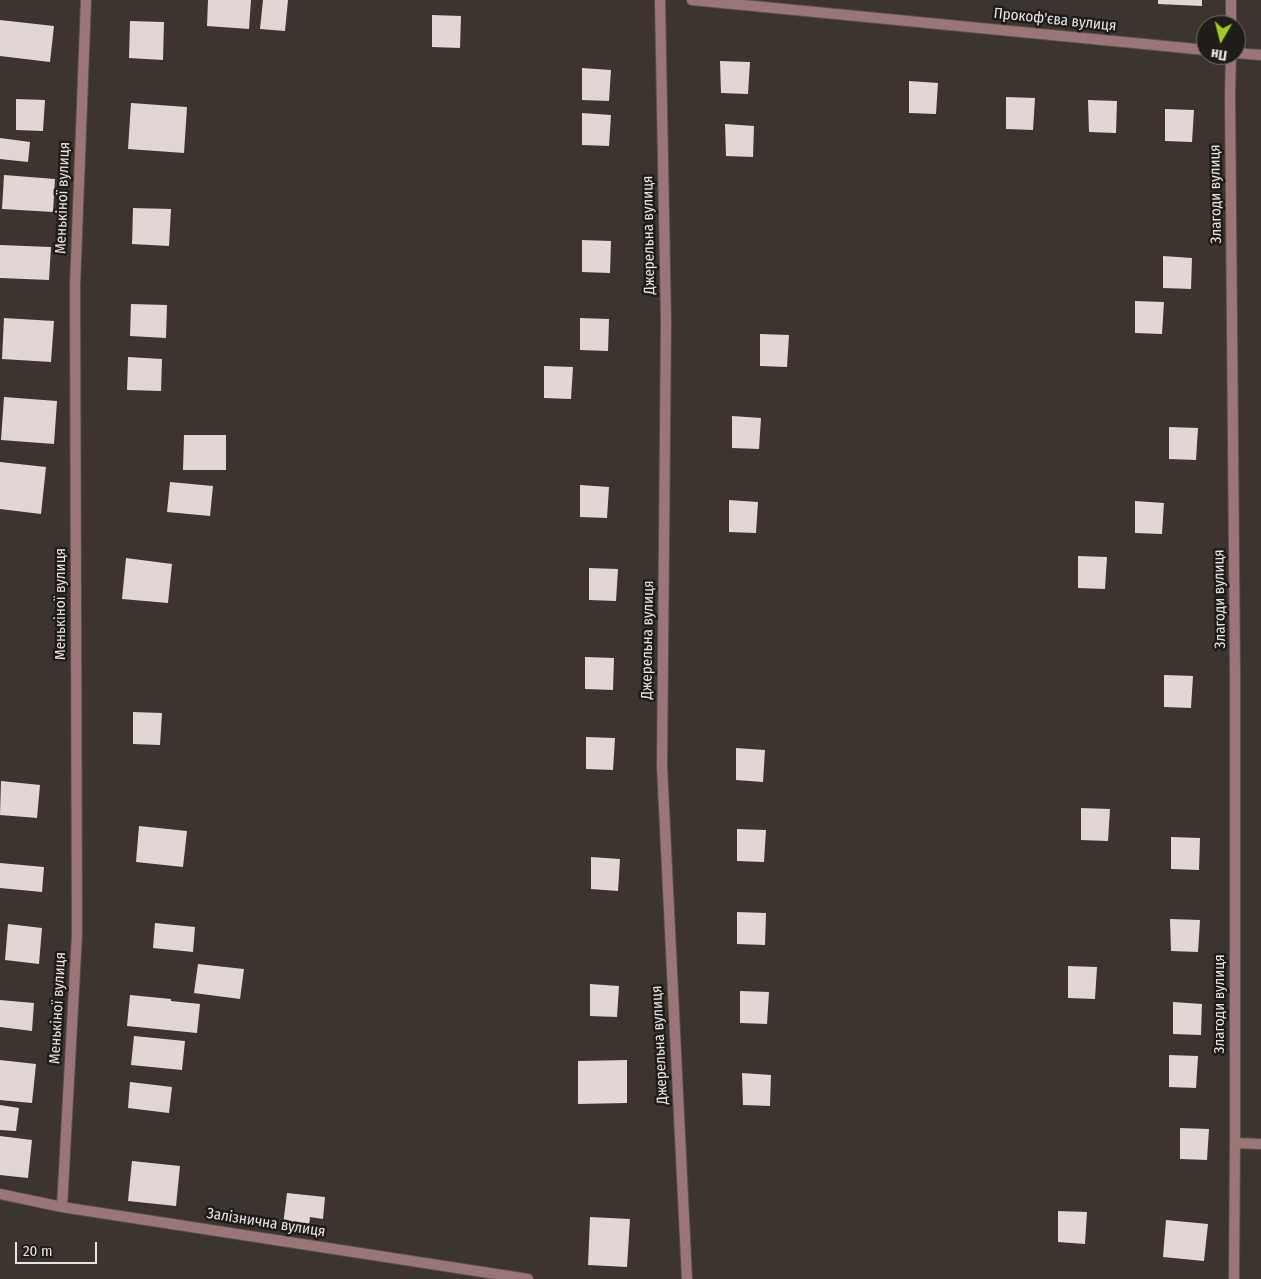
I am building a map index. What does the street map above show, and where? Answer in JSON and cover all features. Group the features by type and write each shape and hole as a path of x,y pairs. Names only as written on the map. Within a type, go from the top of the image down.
{"street":[{"name":"Менькіної вулиця","path":"62,1207 77,934 74,286 86,0"},
{"name":"Джерельна вулиця","path":"660,0 666,321 662,766 687,1279"},
{"name":"Прокоф'єва вулиця","path":"692,0 1196,49"},
{"path":"1231,0 1231,15"},
{"path":"1246,54 1261,55"},
{"name":"Злагоди вулиця","path":"1232,65 1230,96 1235,670 1235,1143"},
{"path":"1234,1279 1235,1143 1261,1144"},
{"name":"Залізнична вулиця","path":"0,1194 62,1207 528,1279"}],"building":[{"path":"208,0 251,0 249,29 207,26"},
{"path":"263,0 288,0 285,31 260,29"},
{"path":"1158,0 1202,0 1202,6 1158,4"},
{"path":"432,15 461,16 460,48 432,47"},
{"path":"0,20 54,26 50,62 0,56"},
{"path":"130,21 164,22 163,60 129,58"},
{"path":"720,61 750,62 748,94 721,93"},
{"path":"582,68 611,70 609,101 582,100"},
{"path":"909,81 938,83 936,114 909,113"},
{"path":"1006,97 1035,98 1033,130 1006,129"},
{"path":"16,99 45,100 43,131 16,130"},
{"path":"1088,100 1117,101 1116,133 1089,132"},
{"path":"131,103 187,107 184,153 128,149"},
{"path":"1165,109 1194,110 1192,142 1165,141"},
{"path":"582,113 611,115 609,146 582,145"},
{"path":"725,124 754,126 753,157 726,156"},
{"path":"0,138 30,142 28,162 0,159"},
{"path":"4,175 55,179 53,212 2,209"},
{"path":"133,208 171,209 169,246 132,244"},
{"path":"582,240 611,241 610,273 582,272"},
{"path":"0,245 51,247 49,280 0,278"},
{"path":"1163,256 1192,258 1191,289 1163,288"},
{"path":"1135,301 1164,302 1162,334 1135,333"},
{"path":"131,304 167,305 166,338 130,336"},
{"path":"4,318 54,321 51,362 2,359"},
{"path":"580,318 609,319 608,351 580,350"},
{"path":"760,334 789,335 787,367 760,366"},
{"path":"128,357 162,359 161,391 127,390"},
{"path":"544,366 573,367 571,399 544,398"},
{"path":"4,397 57,401 54,444 1,440"},
{"path":"732,416 761,418 759,449 732,448"},
{"path":"1169,427 1198,428 1196,460 1169,459"},
{"path":"184,435 226,435 226,470 183,470"},
{"path":"0,462 46,467 41,514 0,509"},
{"path":"170,482 213,486 210,516 167,512"},
{"path":"580,485 609,487 607,518 580,517"},
{"path":"729,500 758,502 756,533 729,532"},
{"path":"1135,501 1164,503 1162,534 1135,533"},
{"path":"1078,556 1107,557 1105,589 1078,588"},
{"path":"126,558 172,564 168,603 122,599"},
{"path":"589,568 618,569 616,601 589,600"},
{"path":"585,657 614,658 613,690 585,689"},
{"path":"1164,675 1193,676 1191,708 1164,707"},
{"path":"133,712 162,713 160,745 133,744"},
{"path":"586,737 615,738 613,770 586,769"},
{"path":"736,748 765,750 763,782 736,780"},
{"path":"1,781 40,785 37,818 0,815"},
{"path":"1081,808 1110,809 1108,841 1081,840"},
{"path":"139,826 187,831 183,867 136,862"},
{"path":"737,829 766,830 764,862 737,861"},
{"path":"1171,837 1200,838 1199,870 1171,869"},
{"path":"591,857 620,859 618,891 591,889"},
{"path":"0,863 44,867 42,892 0,888"},
{"path":"737,912 766,913 765,945 737,944"},
{"path":"1170,919 1200,920 1198,952 1171,951"},
{"path":"155,923 195,927 193,952 153,948"},
{"path":"8,924 42,928 39,964 5,960"},
{"path":"198,964 244,969 240,999 194,993"},
{"path":"1068,966 1097,967 1095,999 1068,998"},
{"path":"590,984 619,986 617,1017 590,1016"},
{"path":"740,991 769,992 767,1024 740,1023"},
{"path":"130,995 200,1004 197,1033 127,1026"},
{"path":"0,1000 34,1003 32,1031 0,1027"},
{"path":"1173,1002 1202,1004 1201,1035 1173,1034"},
{"path":"134,1036 185,1041 182,1070 131,1065"},
{"path":"1169,1055 1198,1056 1196,1088 1169,1087"},
{"path":"0,1060 36,1064 32,1103 0,1100"},
{"path":"627,1060 627,1103 578,1104 578,1061"},
{"path":"742,1073 771,1075 770,1106 743,1105"},
{"path":"130,1082 172,1087 169,1113 128,1108"},
{"path":"0,1105 19,1108 16,1131 0,1130"},
{"path":"1180,1128 1209,1129 1207,1160 1180,1159"},
{"path":"0,1136 32,1140 28,1178 0,1175"},
{"path":"132,1161 180,1166 176,1206 128,1201"},
{"path":"287,1193 325,1197 323,1219 310,1217 309,1227 283,1225"},
{"path":"1058,1211 1087,1212 1085,1244 1058,1242"},
{"path":"590,1217 630,1219 627,1267 588,1265"},
{"path":"1166,1220 1208,1224 1204,1261 1163,1257"}]}
